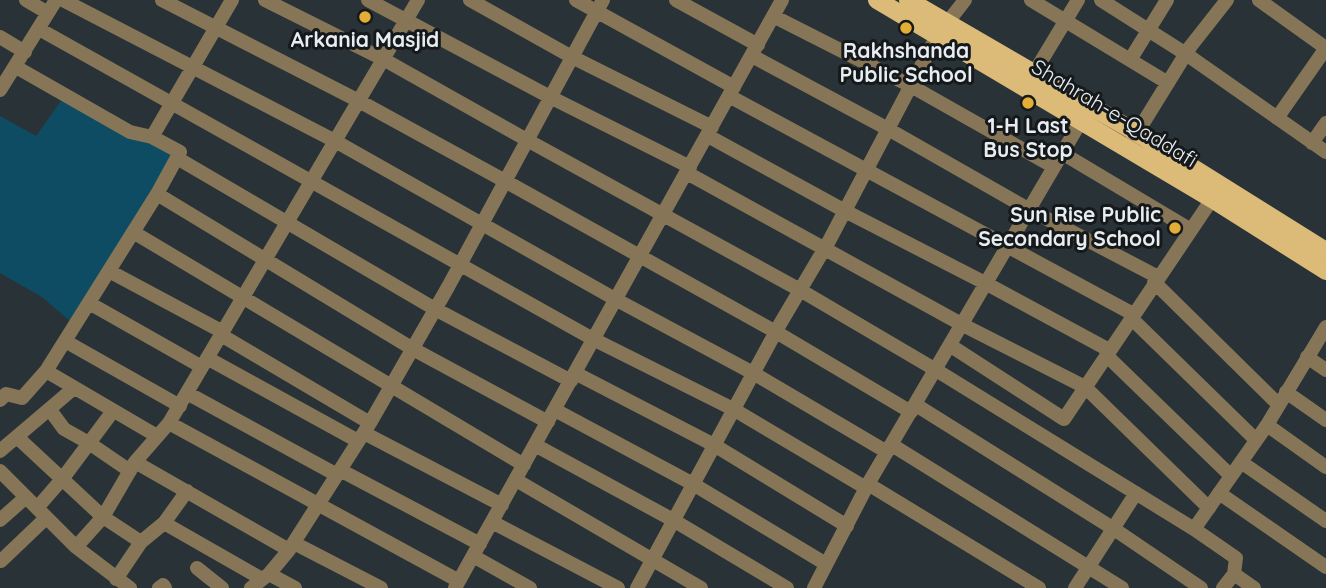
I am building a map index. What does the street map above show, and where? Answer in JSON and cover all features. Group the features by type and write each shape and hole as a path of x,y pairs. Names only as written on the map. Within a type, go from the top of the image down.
{"main road":[{"name":"Shahrah-e-Qaddafi","path":"877,0 1034,73 1212,199 1326,271"},
{"name":"Shahrah-e-Qaddafi","path":"908,0 943,30 1081,121 1132,141 1326,251"}],"street":[{"path":"1,87 52,6 26,0"},
{"path":"63,0 335,141 615,299 890,448 1122,588"},
{"path":"162,0 359,101 914,409 1114,528 1201,588"},
{"path":"152,137 232,0"},
{"path":"265,0 383,59 800,290 936,370 1194,529 1236,558 1234,574 1223,588"},
{"path":"368,0 689,170 963,326 1085,387 1209,508"},
{"path":"76,547 103,517 133,467 169,423 418,0"},
{"path":"470,0 710,132 845,211 987,284 1108,352 1231,476"},
{"path":"576,0 600,5 732,92 1132,316 1256,440"},
{"path":"676,0 888,129 1156,280 1282,398 1326,420"},
{"path":"637,588 733,409 825,248 911,86 943,30 965,0"},
{"path":"1031,0 1168,83"},
{"path":"1034,73 1078,0"},
{"path":"1101,0 1186,54 1326,152"},
{"path":"1130,60 1167,0"},
{"path":"1132,141 1186,54 1227,0"},
{"path":"1259,0 1326,48 1277,118"},
{"path":"261,580 291,546 391,387 460,266 600,5"},
{"path":"169,423 457,584 638,256 710,132 755,50 775,6 1055,167"},
{"path":"39,29 593,339 733,409 1039,588"},
{"path":"0,37 25,52"},
{"path":"0,400 6,394 22,398 46,370 157,194 180,152 152,137 130,132 16,67"},
{"path":"814,588 867,486 1081,121"},
{"path":"1312,143 1326,123"},
{"path":"1062,153 1191,230"},
{"path":"177,158 435,309 714,445 847,526"},
{"path":"157,194 413,348 693,484 826,564"},
{"path":"951,346 1064,419 1212,199"},
{"path":"133,232 524,465"},
{"path":"109,271 222,334 364,432"},
{"path":"89,303 205,363 364,432 502,505"},
{"path":"1194,529 1266,425 1326,327"},
{"path":"65,341 183,400 338,472 477,550 530,588"},
{"path":"1307,358 1326,370"},
{"path":"46,370 157,436"},
{"path":"0,451 74,388"},
{"path":"50,410 64,429 133,467 187,491 291,546 381,588"},
{"path":"1,561 42,513 63,478 113,411"},
{"path":"1266,425 1326,467"},
{"path":"17,437 103,517 141,541"},
{"path":"535,445 673,520 787,588"},
{"path":"1241,462 1326,521"},
{"path":"2,477 26,496 76,547 130,588"},
{"path":"516,480 701,588"},
{"path":"116,579 141,541 164,523 187,491"},
{"path":"1076,588 1136,493"},
{"path":"1219,493 1326,567"},
{"path":"0,520 26,496"},
{"path":"492,522 618,588"},
{"path":"164,523 261,580 295,588"},
{"path":"197,568 222,588"},
{"path":"1234,574 1254,588"},
{"path":"159,588 163,585 165,588"}],"shaded area":[{"path":"63,98 168,149 172,160 70,321 42,297 0,273 0,116 36,136"}],"place":[{"name":"Arkania Masjid","path":"365,17"},
{"name":"Rakhshanda Public School","path":"906,28"},
{"name":"1-H Last Bus Stop","path":"1028,103"},
{"name":"Sun Rise Public Secondary School","path":"1175,228"}]}
